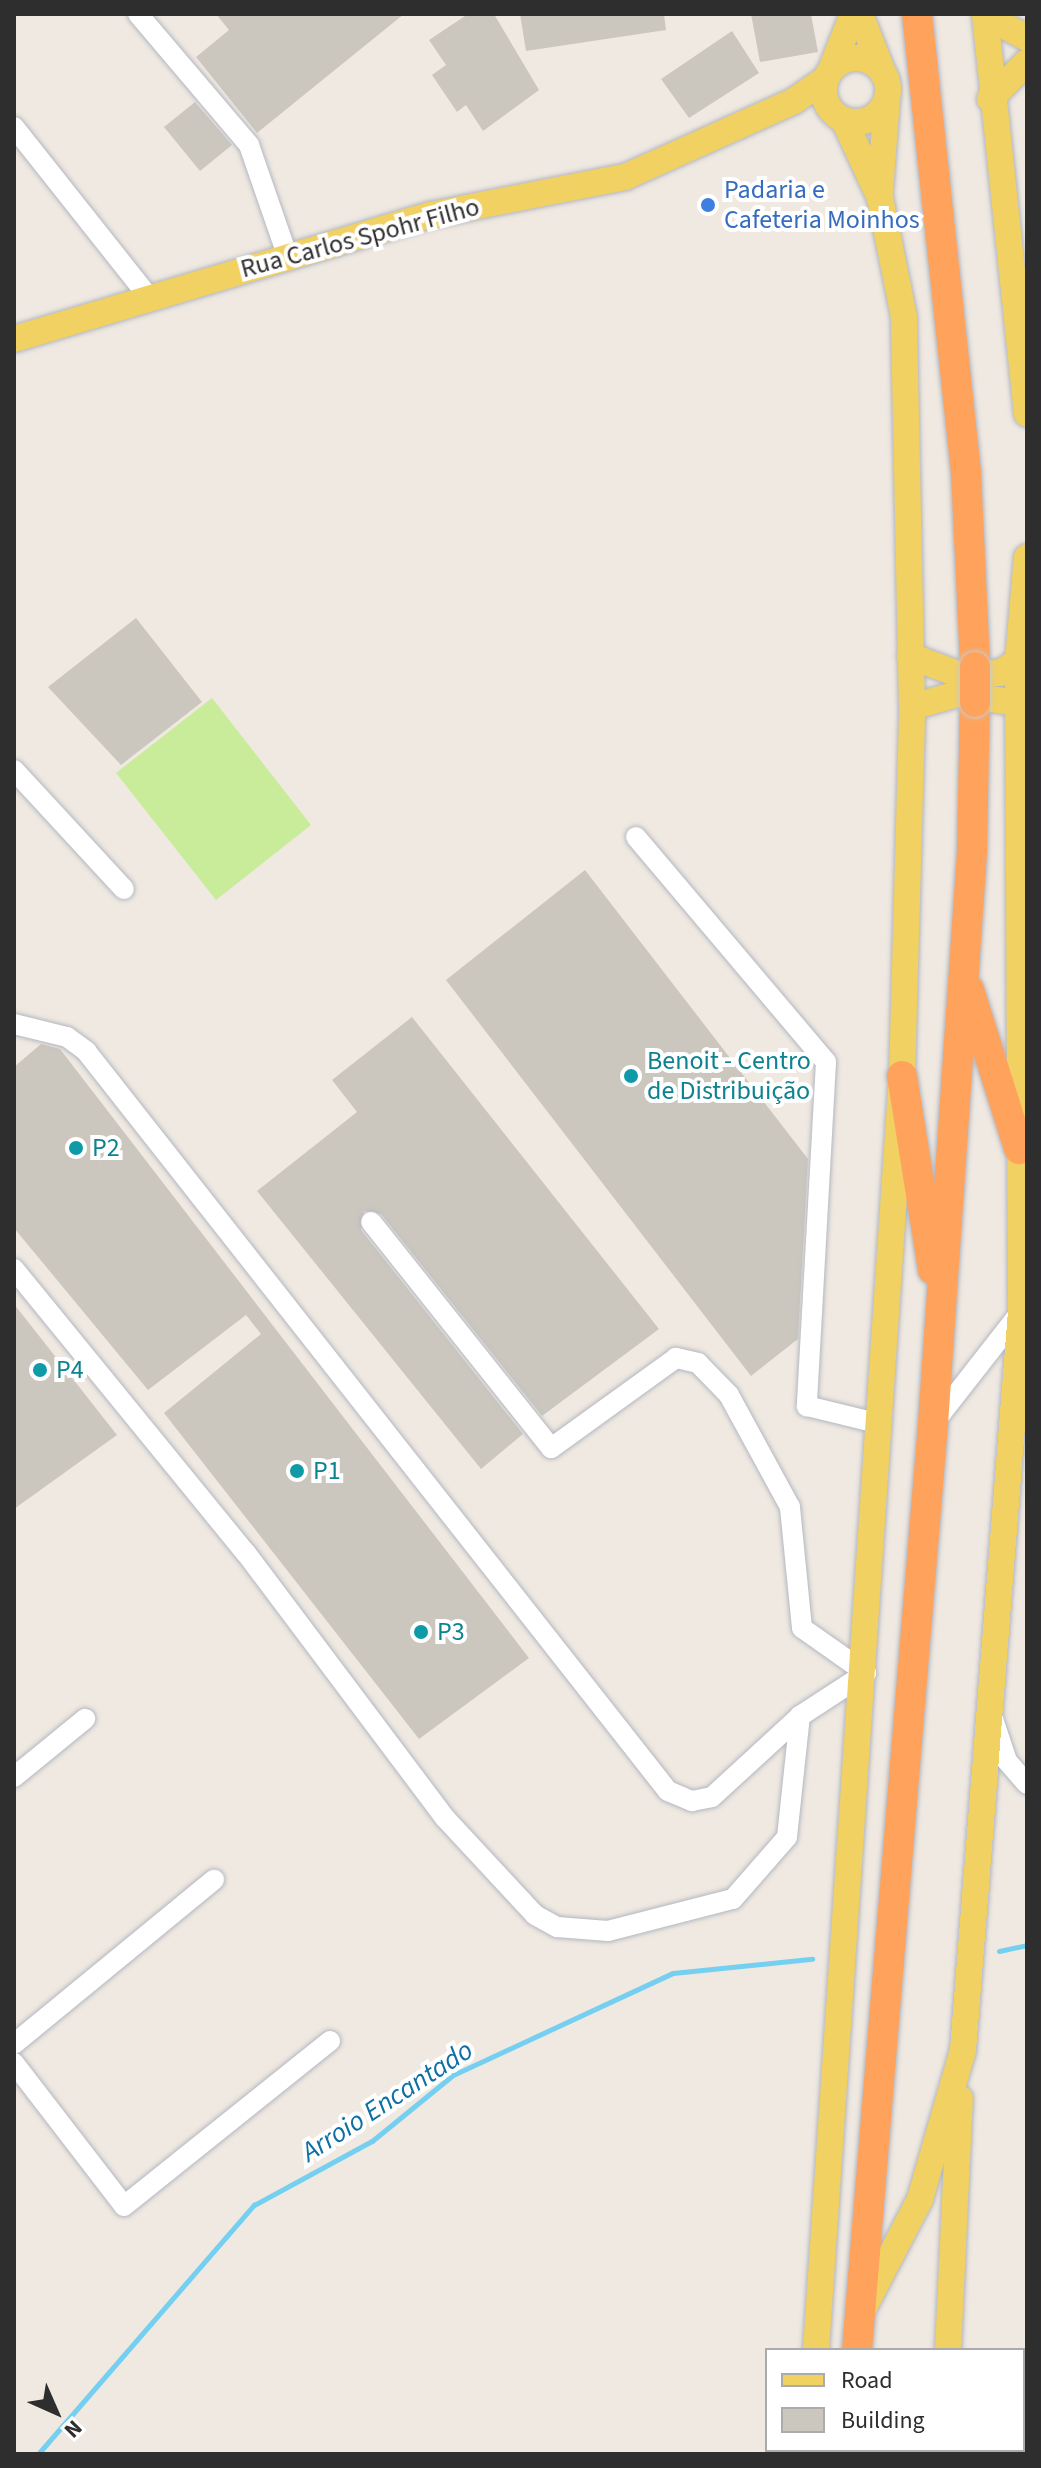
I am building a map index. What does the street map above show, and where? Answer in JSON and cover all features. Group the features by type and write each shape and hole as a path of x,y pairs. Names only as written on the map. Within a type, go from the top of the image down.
{"highway":[{"path":"857,2348 933,1424 964,975 975,702 966,473 917,14"},
{"path":"964,975 1019,1149"},
{"path":"902,1076 941,1307"}],"main road":[{"path":"853,14 829,74 825,98 840,118 880,198"},
{"path":"816,2348 866,1673 902,1076 912,707 904,317 880,198 885,83 860,14"},
{"path":"985,14 1027,38"},
{"path":"985,14 990,99 1027,414"},
{"path":"829,74 858,58 885,83"},
{"path":"990,99 1027,62"},
{"name":"Rua Carlos Spohr Filho","path":"14,339 147,295 431,215 625,177 794,101 829,74"},
{"path":"794,101 840,118 873,117 885,83"},
{"path":"948,2348 963,2050 993,1719 1024,1308 1019,1149 1024,976 1018,661 1027,557"},
{"path":"910,656 963,676 1000,673 1018,661"},
{"path":"912,707 957,694 1019,703"},
{"path":"860,2316 920,2199 963,2050"}],"street":[{"path":"138,14 249,145 287,255"},
{"path":"14,127 147,295"},
{"path":"14,770 124,889"},
{"path":"636,837 826,1062 807,1406 881,1424"},
{"path":"14,1024 67,1037 86,1051 668,1791 692,1801 712,1797 800,1716 866,1673 802,1628 790,1507 729,1395 698,1363 676,1358 551,1448 371,1222"},
{"path":"14,1269 246,1553 445,1818 535,1915 557,1927 608,1931 733,1899 787,1837 800,1716"},
{"path":"933,1424 1024,1308"},
{"path":"14,1777 85,1719"},
{"path":"993,1719 1007,1761 1027,1784"},
{"path":"14,2044 214,1880"},
{"path":"14,2063 124,2206 330,2041"}],"green space":[{"path":"212,698 311,825 216,900 116,773"}],"building":[{"path":"216,14 404,14 257,133 196,57 229,30"},
{"path":"468,14 494,14 539,90 483,131 466,105 457,112 432,75 446,65 429,40"},
{"path":"520,14 664,14 666,30 526,51"},
{"path":"751,14 811,14 818,52 760,62"},
{"path":"732,31 759,73 689,118 661,79"},
{"path":"195,102 232,145 200,171 164,127"},
{"path":"136,618 202,702 121,765 48,687"},
{"name":"Benoit - Centro de Distribuição","path":"585,870 808,1159 798,1339 751,1376 446,980"},
{"path":"412,1017 659,1329 542,1416 381,1214 364,1211 361,1230 523,1434 481,1469 257,1191 357,1112 332,1080"},
{"path":"41,1044 60,1049 529,1658 419,1739 164,1413 261,1334 246,1315 148,1390 14,1228 14,1067"},
{"name":"P4","path":"14,1304 117,1435 14,1509"}],"waterway":[{"path":"999,1951 1027,1945"},
{"name":"Arroio Encantado","path":"38,2454 254,2205 372,2141 453,2075 673,1973 812,1959"}],"place":[{"name":"Padaria e Cafeteria Moinhos","path":"708,205"},
{"name":"Benoit - Centro de Distribuição","path":"631,1076"},
{"name":"P2","path":"76,1148"},
{"name":"P4","path":"40,1370"},
{"name":"P1","path":"297,1471"},
{"name":"P3","path":"421,1632"}]}
